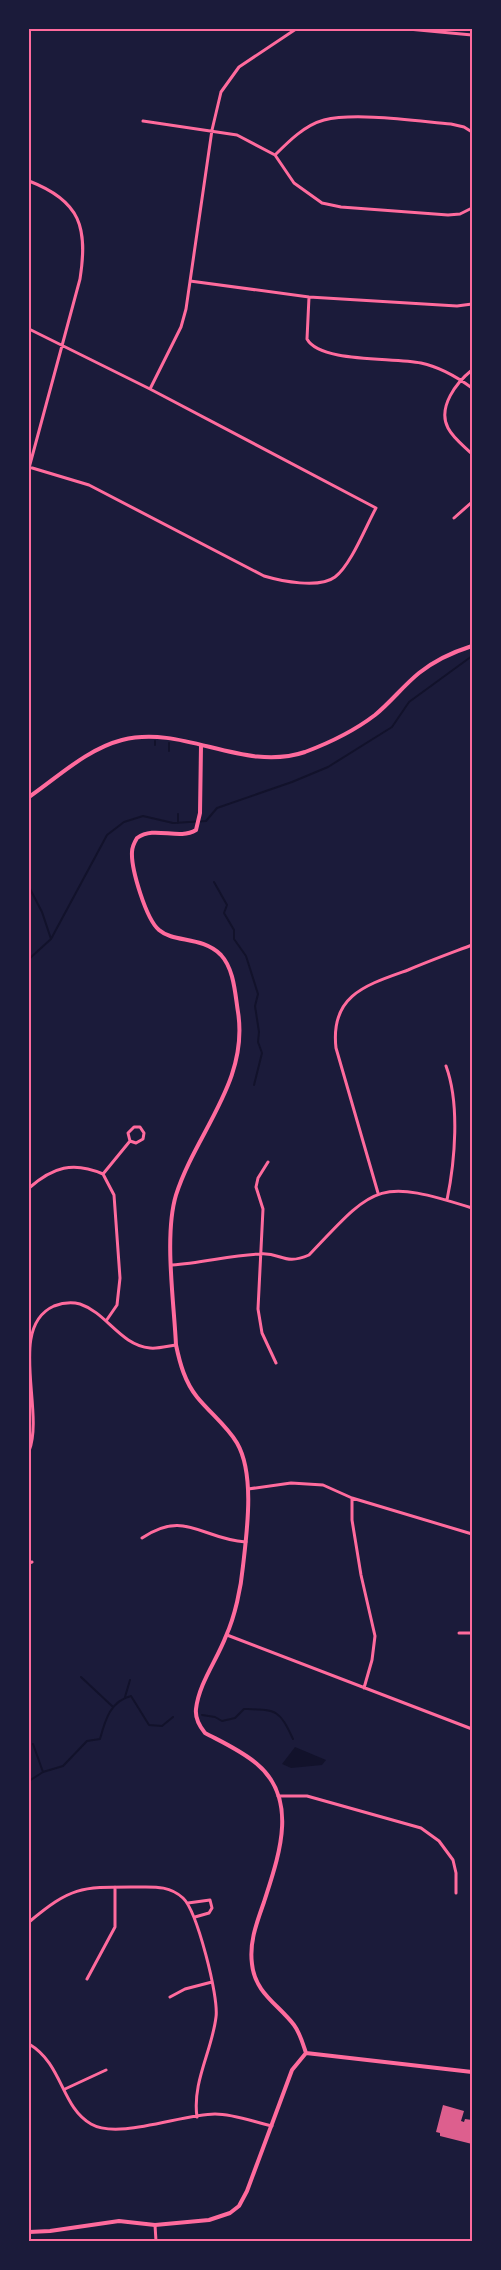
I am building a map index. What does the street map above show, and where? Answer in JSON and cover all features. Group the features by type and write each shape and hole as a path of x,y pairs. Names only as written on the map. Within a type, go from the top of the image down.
{"street":[{"path":"150,388 181,327 190,281 212,130 221,92 229,77 251,59 296,29"},
{"path":"408,29 472,35"},
{"path":"274,155 304,130 323,120 343,117 451,124 464,127 472,132"},
{"path":"143,121 237,135 274,155 294,183 322,202 341,207 448,215 460,214 472,208"},
{"path":"29,181 58,196 74,212 83,231 84,253 80,279 61,344 29,468 89,485 264,576 289,583 334,578 343,569 376,508 150,388 61,344 29,329"},
{"path":"190,281 309,297 456,306 472,304"},
{"path":"309,297 307,339 316,350 335,355 423,363 461,380 472,388"},
{"path":"472,370 461,380 447,401 445,414 448,427 472,454"},
{"path":"454,518 472,502"},
{"path":"29,797 96,751 122,740 150,737 257,758 283,757 304,752 354,729 382,708 419,673 441,659 472,646"},
{"path":"201,746 200,817 197,827 191,834 146,834 137,838 132,852 134,869 150,920 159,930 166,934 205,944 222,956 227,964 232,977 241,1038 232,1074 222,1100 176,1195 172,1212 172,1265 176,1345 187,1383 237,1443 247,1471 246,1542 243,1569 227,1635 200,1692 195,1711 199,1726 205,1733 249,1757 259,1765 268,1776 278,1796 283,1826 282,1843 255,1928 251,1951 252,1966 263,1994 296,2026 306,2053"},
{"path":"378,1193 336,1048 335,1031 340,1012 347,1001 366,986 472,945"},
{"path":"446,1066 455,1102 451,1176 447,1200"},
{"path":"134,1126 140,1127 144,1133 143,1139 136,1143 130,1141 128,1132 134,1126"},
{"path":"103,1174 130,1141"},
{"path":"268,1162 258,1178 256,1186 263,1209 260,1321 262,1333 276,1363"},
{"path":"29,1188 58,1170 68,1167 90,1168 103,1174 114,1196 120,1278 117,1305 106,1321"},
{"path":"172,1265 262,1253 286,1260 295,1260 309,1255 360,1202 378,1193 398,1190 447,1200 472,1208"},
{"path":"29,1452 34,1424 29,1343 36,1320 43,1313 57,1305 74,1303 88,1308 128,1341 137,1345 150,1349 176,1345"},
{"path":"247,1489 310,1483 323,1485 352,1498 472,1534"},
{"path":"352,1498 352,1520 361,1575 375,1636 372,1660 364,1688"},
{"path":"142,1538 159,1527 180,1524 225,1539 246,1542"},
{"path":"459,1632 472,1633"},
{"path":"227,1635 472,1729"},
{"path":"278,1796 307,1796 421,1828 439,1840 453,1860 456,1873 456,1893"},
{"path":"87,1979 115,1927 115,1887"},
{"path":"29,1922 56,1900 84,1888 166,1888 176,1892 188,1903 195,1917 212,1982 216,2014 212,2042 196,2094 197,2117"},
{"path":"188,1903 210,1900 212,1908 209,1913 195,1917"},
{"path":"170,1997 185,1989 212,1982"},
{"path":"29,2044 50,2061 74,2110 82,2119 94,2126 112,2130 197,2117 224,2115 272,2126"},
{"path":"306,2053 472,2072"},
{"path":"29,2232 50,2232 119,2221 155,2225 209,2220 230,2213 240,2206 292,2070 306,2053"},
{"path":"65,2089 106,2070"},
{"path":"155,2225 156,2241"}],"shaded area":[{"path":"295,1747 326,1760 322,1765 291,1768 282,1764"}],"building":[{"path":"443,2105 464,2111 461,2121 464,2122 465,2119 472,2120 472,2144 440,2136 440,2133 436,2132"}],"waterway":[{"path":"29,959 51,939 107,835 124,822 143,816 173,823 206,821 217,808 292,782 328,767 392,727 409,702 472,656"},
{"path":"169,743 169,751"},
{"path":"178,814 178,823"},
{"path":"214,882 227,905 224,913 234,930 234,939 246,956 258,994 255,1006 259,1032 258,1042 262,1053 254,1085"},
{"path":"29,887 42,912 51,939"},
{"path":"81,1677 112,1706"},
{"path":"125,1697 130,1680"},
{"path":"43,1772 63,1766 87,1741 100,1739 104,1725 113,1707 118,1702 131,1696 149,1725 162,1726 173,1717"},
{"path":"202,1715 215,1717 222,1721 235,1718 244,1709 270,1711 280,1717 293,1739"},
{"path":"29,1781 43,1772 33,1744"}]}
